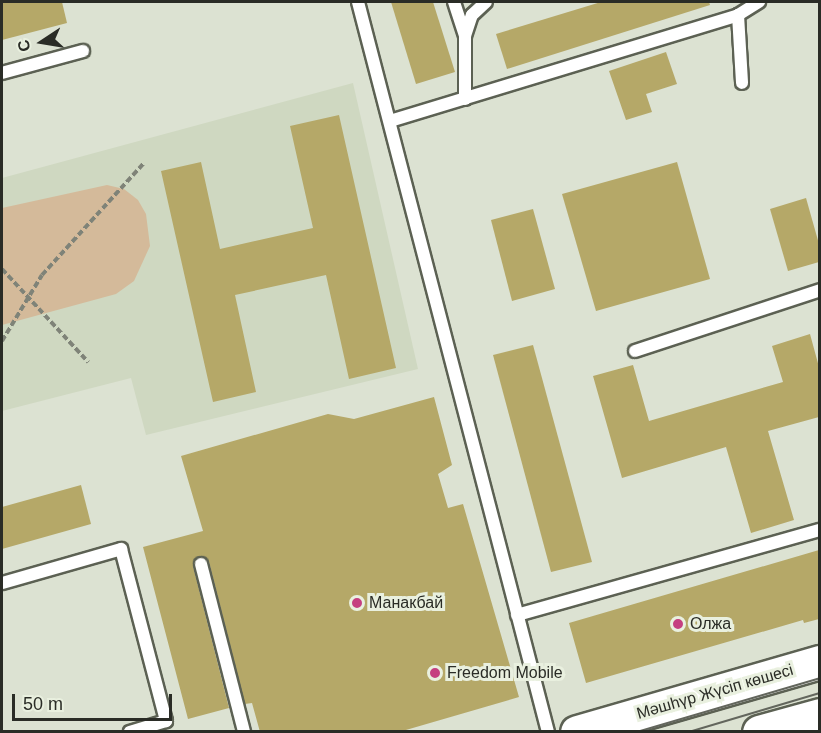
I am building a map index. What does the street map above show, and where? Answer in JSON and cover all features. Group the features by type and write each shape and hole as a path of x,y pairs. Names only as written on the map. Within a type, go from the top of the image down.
{"street":[{"name":"Мәшһүр Жүсіп көшесі","path":"576,732 819,662"},
{"path":"759,732 819,715"}],"lane":[{"path":"358,2 548,732"},
{"path":"454,2 465,36 465,99"},
{"path":"465,36 472,15 486,2"},
{"path":"390,121 738,15 759,2"},
{"path":"738,15 742,83"},
{"path":"2,73 83,51"},
{"path":"634,351 819,290"},
{"path":"517,615 819,530"},
{"path":"2,583 121,549 166,721 130,732"},
{"path":"201,564 244,732"}],"path":[{"path":"2,341 42,275 144,163"},
{"path":"2,269 27,299 88,362"}],"shaded area":[{"path":"353,83 418,369 146,435 131,378 2,411 2,178"},
{"path":"107,185 124,189 138,200 146,214 150,246 134,281 116,294 2,325 2,208"}],"building":[{"path":"2,2 62,2 67,23 2,40"},
{"path":"391,2 433,2 455,72 416,84"},
{"path":"601,2 709,2 710,5 507,69 496,34"},
{"path":"666,52 677,84 646,94 652,112 626,120 609,71"},
{"path":"339,115 396,368 349,379 326,275 235,295 256,392 213,402 161,171 201,162 220,249 313,228 290,126"},
{"path":"677,162 710,279 596,311 562,194"},
{"path":"806,198 819,244 819,262 788,271 770,209"},
{"path":"533,209 555,289 512,301 491,220"},
{"path":"810,334 819,367 819,417 768,431 794,520 751,533 726,447 622,478 593,376 633,365 649,421 783,382 772,346"},
{"path":"533,345 592,562 551,572 493,355"},
{"name":"Манакбай","path":"434,397 452,465 438,474 448,508 463,504 519,697 399,732 260,732 252,703 245,704 209,562 200,556 193,566 229,708 188,719 143,547 203,531 181,456 328,414 354,419"},
{"path":"81,485 91,524 2,549 2,507"},
{"name":"Олжа","path":"819,550 819,619 804,623 803,620 586,683 569,623"}],"tram line":[{"path":"637,732 820,678"},
{"path":"689,732 820,693"}],"place":[{"name":"Манакбай","path":"357,603"},
{"name":"Олжа","path":"678,624"},
{"name":"Freedom Mobile","path":"435,673"}]}
